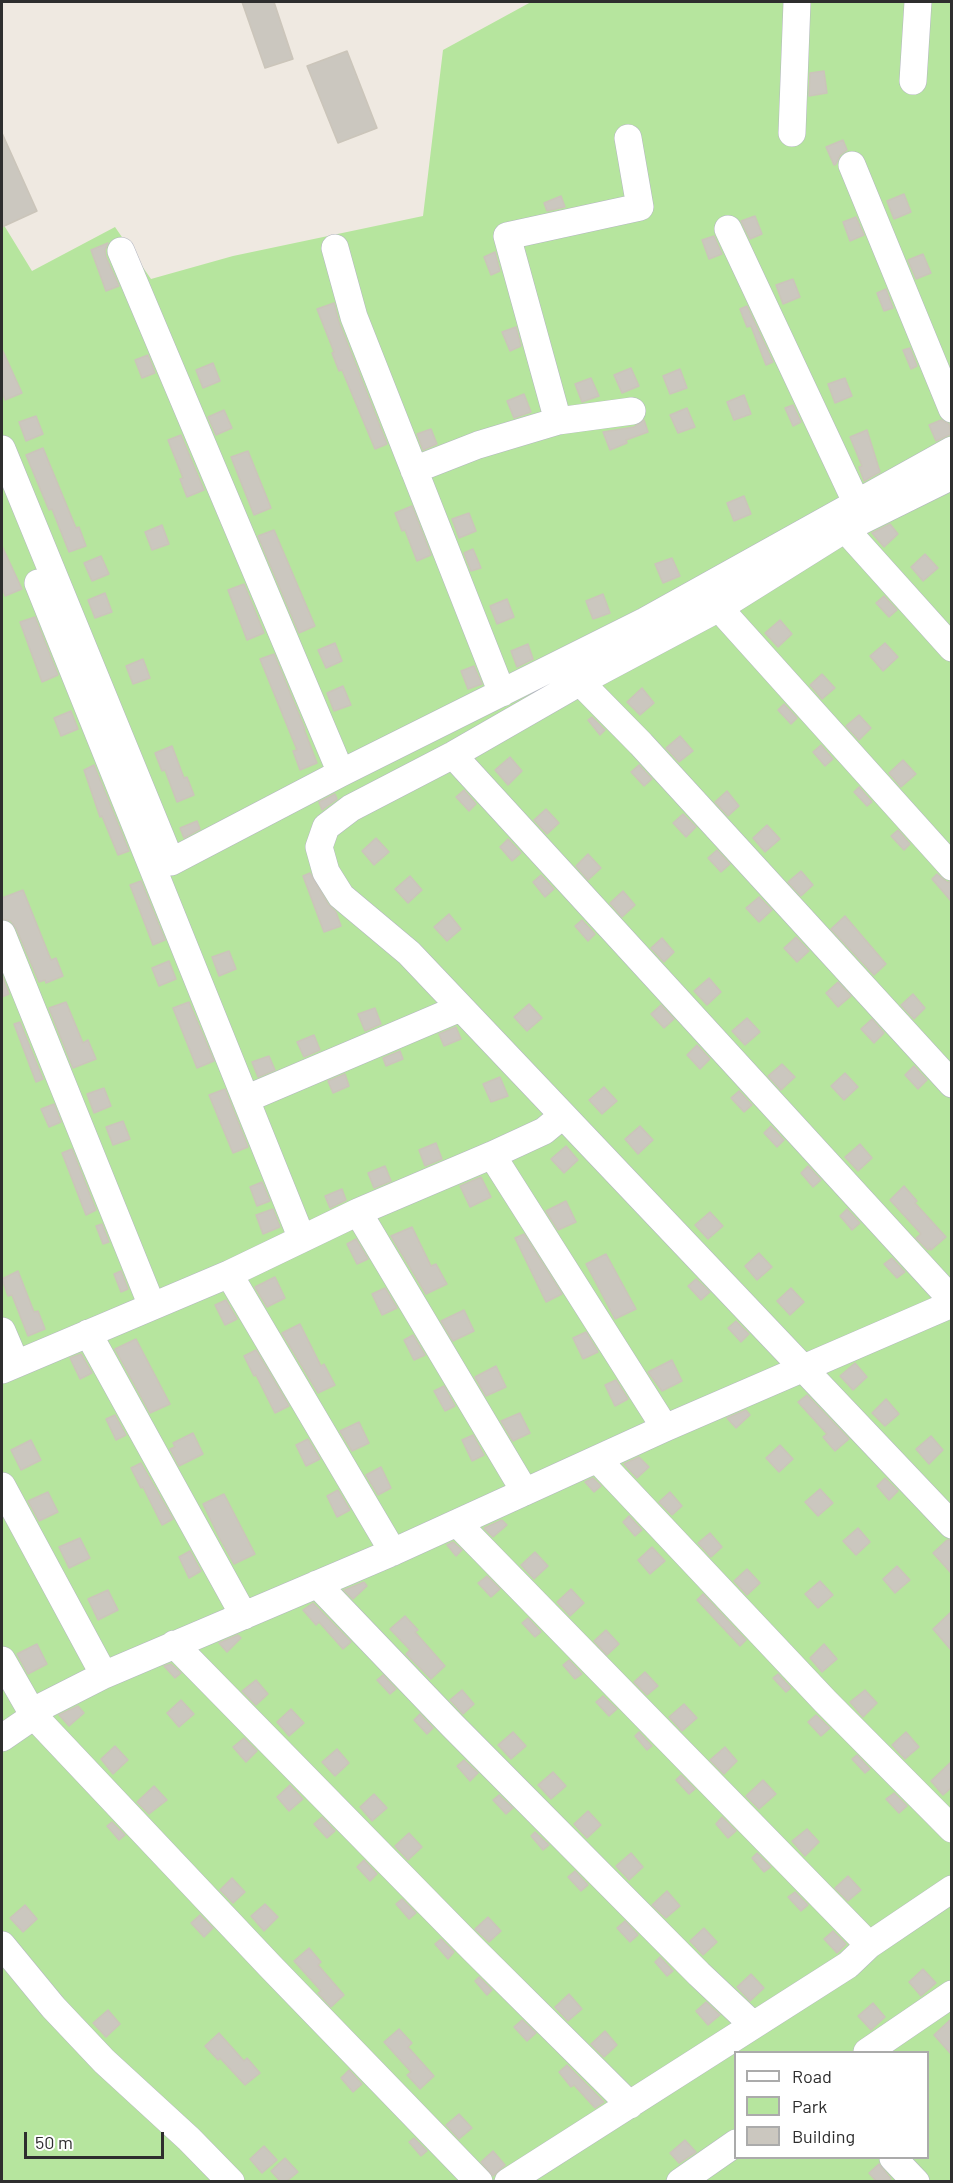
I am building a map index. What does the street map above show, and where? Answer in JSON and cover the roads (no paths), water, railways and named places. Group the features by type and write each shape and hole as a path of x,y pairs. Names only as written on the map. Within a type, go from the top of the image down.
{"street":[{"path":"792,133 797,2"},
{"path":"913,81 918,2"},
{"path":"558,421 507,236 640,207 628,138"},
{"path":"852,165 951,409"},
{"path":"728,229 857,504"},
{"path":"335,248 354,317 502,693"},
{"path":"121,251 341,773"},
{"path":"414,470 478,445 558,421 632,411"},
{"path":"2,449 171,862 341,773 645,621 951,450"},
{"path":"951,476 845,529 719,608 580,682 453,755 351,808 326,827 319,847 326,872 341,896 408,953 951,1525"},
{"path":"2,494 302,1239"},
{"path":"845,529 951,648"},
{"path":"719,608 951,867"},
{"path":"580,682 641,744 951,1084"},
{"path":"2,1738 34,1716 41,1707 104,1675 393,1552 665,1428 951,1302 453,755"},
{"path":"2,934 152,1306"},
{"path":"246,1099 460,1008"},
{"path":"2,1331 9,1367 229,1274 358,1212 492,1155 544,1131 562,1116"},
{"path":"492,1155 665,1428"},
{"path":"358,1212 525,1492"},
{"path":"229,1274 393,1552"},
{"path":"88,1333 244,1616"},
{"path":"597,1459 825,1701 951,1829"},
{"path":"2,1486 104,1675"},
{"path":"457,1523 868,1945"},
{"path":"317,1584 452,1725 699,1974 752,2024"},
{"path":"174,1644 630,2105"},
{"path":"2,1660 34,1716 270,1966 479,2181"},
{"path":"508,2181 848,1965 868,1945 951,1889"},
{"path":"2,1945 53,2007 104,2061 231,2181"},
{"path":"869,2051 947,2005"},
{"path":"680,2181 712,2173 734,2145"},
{"path":"895,2159 916,2181"}]}
